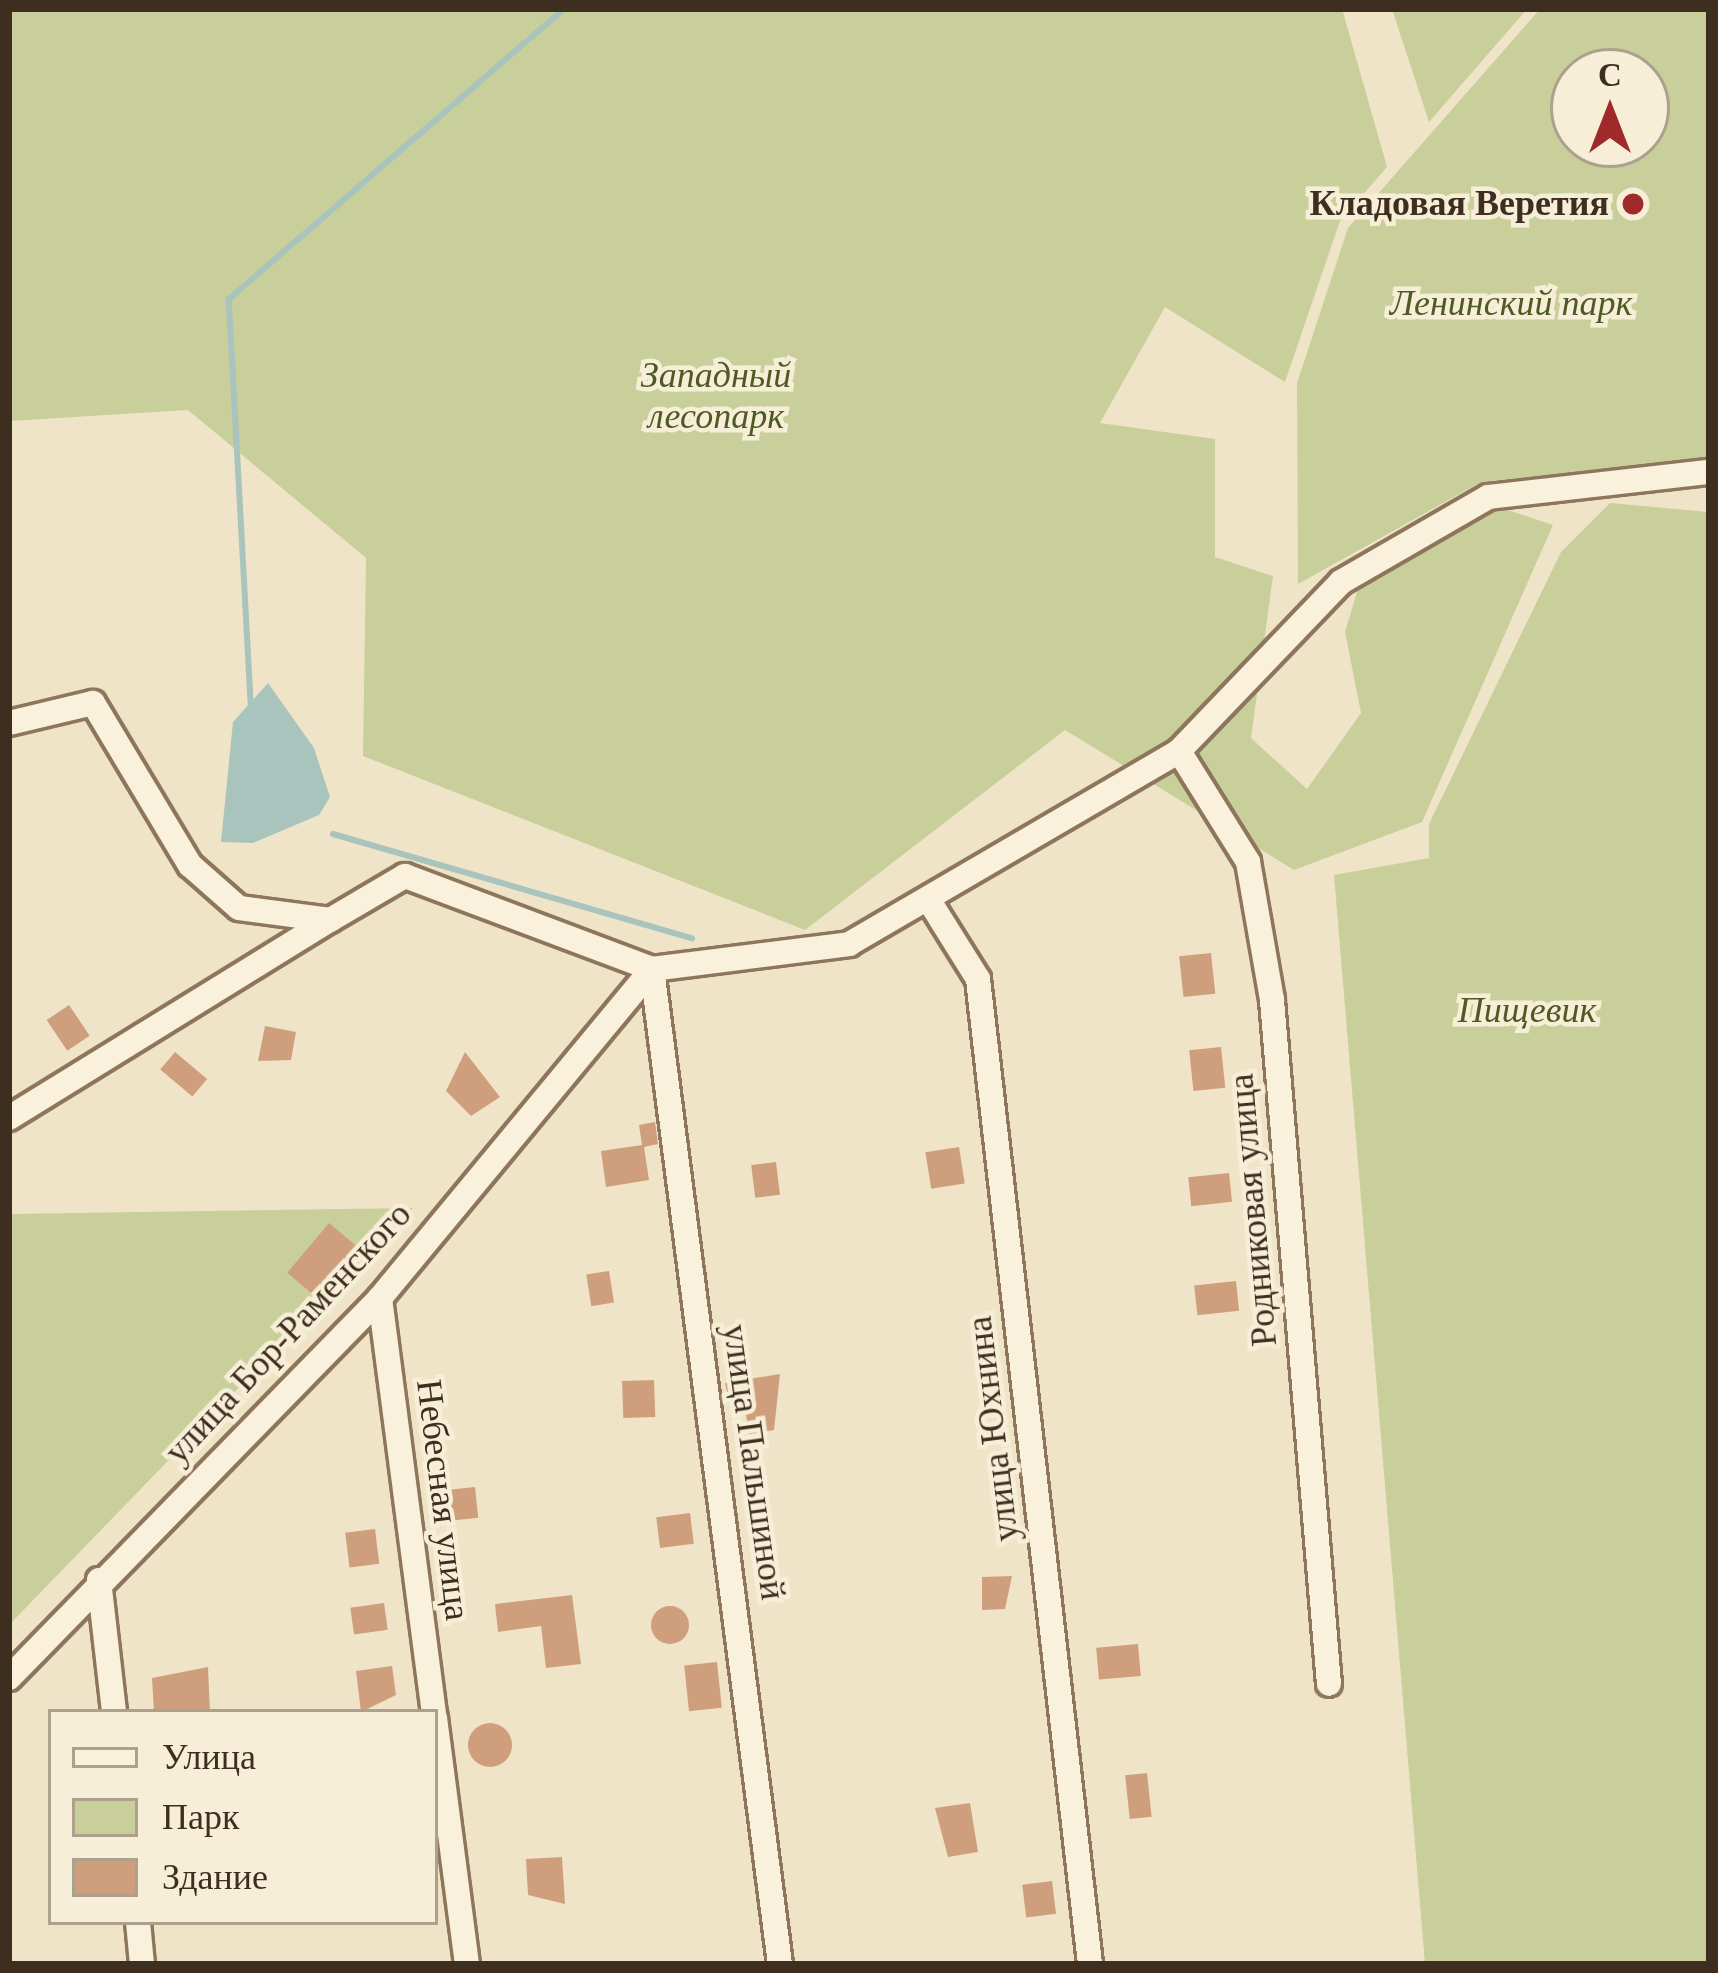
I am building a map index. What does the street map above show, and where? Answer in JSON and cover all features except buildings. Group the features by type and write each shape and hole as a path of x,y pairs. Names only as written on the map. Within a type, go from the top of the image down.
{"street":[{"path":"9,1118 405,876 652,969 849,944 1179,751 1341,582 1488,497 1709,472"},
{"path":"9,723 93,703 190,865 238,908 330,920"},
{"name":"Родниковая улица","path":"1179,751 1248,862 1272,1000 1329,1684"},
{"name":"улица Юхнина","path":"928,899 978,979 1090,1964"},
{"name":"улица Бор-Раменского","path":"9,1678 99,1580 380,1298 652,969"},
{"name":"улица Пальшиной","path":"652,969 780,1964"},
{"name":"Небесная улица","path":"380,1298 434,1709"},
{"path":"99,1580 114,1709"},
{"name":"Небесная улица","path":"438,1738 467,1964"},
{"path":"138,1925 142,1964"}],"green space":[{"name":"Западный лесопарк","path":"9,9 1360,9 1343,12 1387,167 1340,221 1285,382 1165,307 1100,423 1215,439 1215,557 1273,576 1251,738 1307,789 1361,713 1345,632 1360,582 1490,504 1553,525 1422,822 1294,870 1065,730 805,930 363,756 366,558 188,410 9,421"},
{"path":"1392,9 1527,9 1429,122"},
{"name":"Ленинский парк","path":"1540,9 1709,9 1709,459 1481,482 1298,584 1297,383 1348,228"},
{"name":"Пищевик","path":"1610,503 1709,512 1709,1964 1425,1964 1334,875 1429,858 1429,824 1561,552"},
{"path":"413,1208 9,1625 9,1214"}],"water":[{"path":"268,683 314,748 330,797 319,815 253,843 221,842 233,722"}],"waterway":[{"path":"251,710 229,299 564,9"},
{"path":"333,834 692,938"}],"place":[{"name":"Кладовая Веретия","path":"1633,204"}]}
